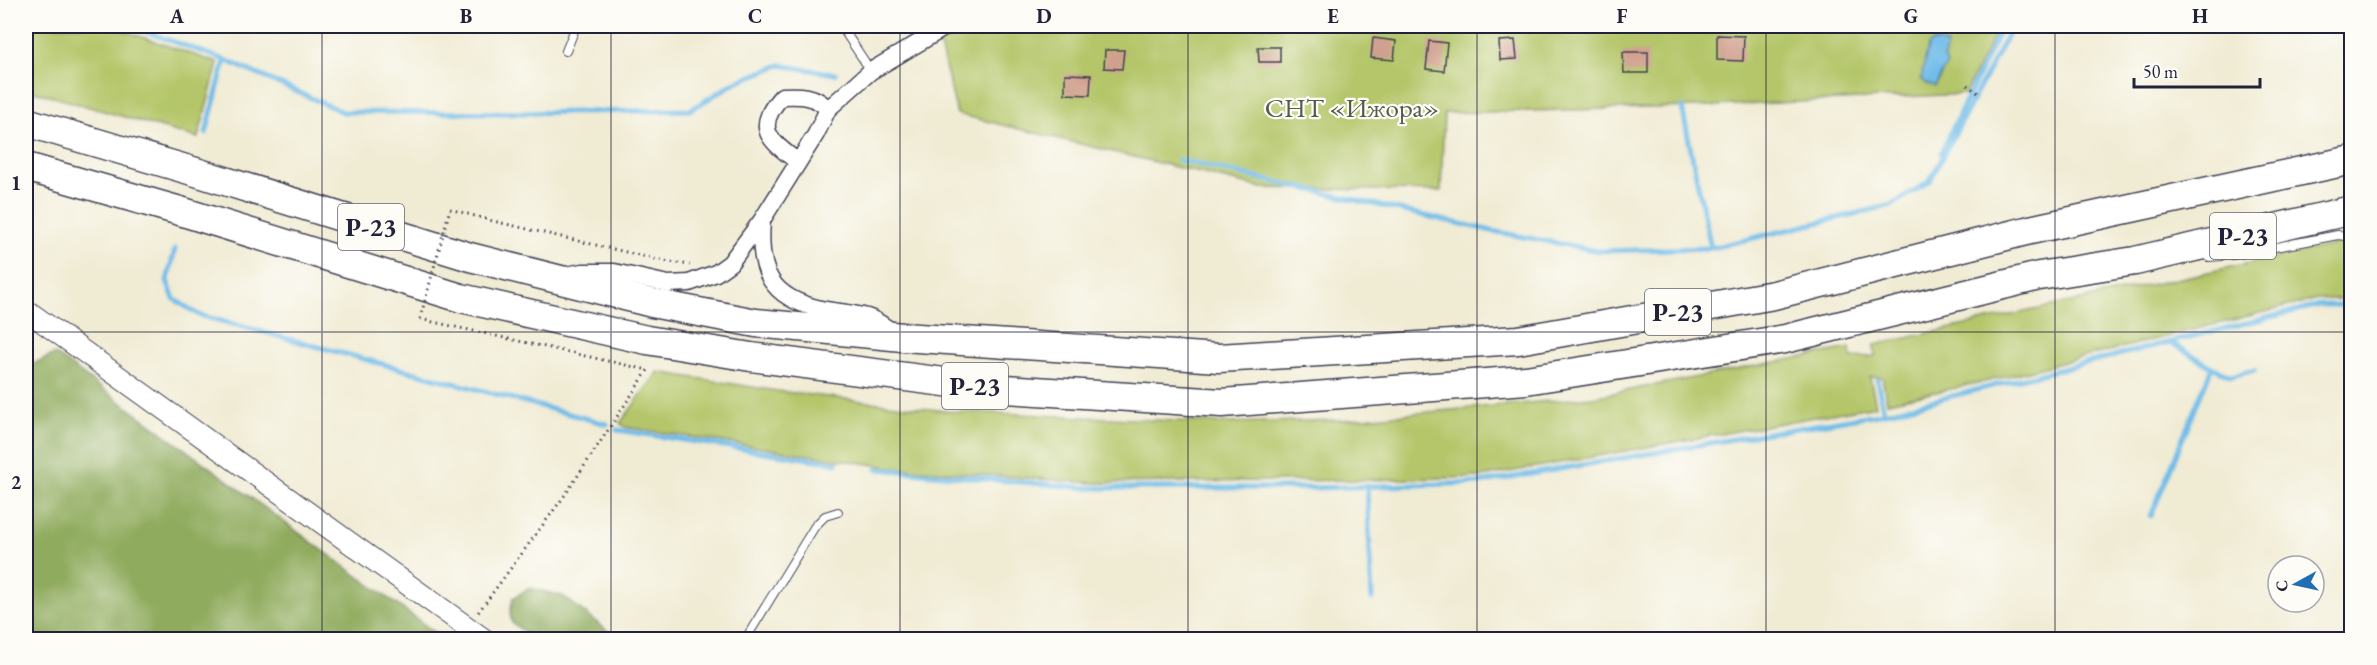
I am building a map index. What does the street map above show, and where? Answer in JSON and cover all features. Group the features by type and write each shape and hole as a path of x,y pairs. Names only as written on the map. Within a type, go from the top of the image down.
{"highway":[{"name":"Р-23","path":"26,122 470,257 652,303 756,323 903,337 1219,358 1518,340 1774,295 2030,230 2352,160"},
{"name":"Р-23","path":"26,166 461,298 647,340 751,357 991,388 1222,403 1526,380 1785,339 2038,276 2135,261 2352,210"}],"street":[{"path":"548,278 583,272 614,272 668,284 689,283 704,279 730,263 762,220 816,134 828,109 871,71 947,26"},
{"path":"798,162 771,139 766,129 769,110 782,96 796,95 815,99 828,109"},
{"path":"762,220 761,255 764,269 781,293 797,302 818,308 869,318 903,337"},
{"path":"26,310 476,633"}],"lane":[{"path":"566,51 576,26"},
{"path":"841,26 871,71"},
{"path":"2201,257 2234,255 2338,235 2352,237"},
{"path":"2135,261 2190,258"},
{"path":"745,639 815,526 825,516 838,512"}],"path":[{"path":"1967,85 1978,93"},
{"path":"476,633 648,370 420,319 450,209 681,265 696,264"}],"green space":[{"path":"26,26 110,26 218,63 198,138 26,89"},
{"name":"СНТ «Ижора»","path":"935,26 1999,26 1965,94 1692,107 1444,113 1441,191 1262,188 957,114"},
{"path":"2341,243 2351,244 2351,301 2317,299 1984,382 1887,402 1882,377 1870,377 1876,406 1481,477 1092,483 895,468 625,427 620,423 658,372 777,391 947,411 1223,423 1342,420 1593,397 1850,348 1851,358 1875,356 1874,345"},
{"path":"55,354 437,634 434,639 26,639 26,367"},
{"path":"529,588 563,596 618,639 534,639 512,623 510,613 513,598"}],"water":[{"path":"1935,41 1947,45 1944,57 1947,65 1935,86 1921,79 1928,46"}],"building":[{"path":"1717,35 1744,36 1743,61 1717,60"},
{"path":"1373,38 1396,41 1394,60 1371,58"},
{"path":"1515,40 1517,59 1500,60 1499,41"},
{"path":"1429,41 1447,43 1444,71 1426,69"},
{"path":"1258,47 1280,47 1280,62 1259,62"},
{"path":"1105,50 1124,50 1122,69 1104,68"},
{"path":"1623,52 1648,52 1648,73 1624,73"},
{"path":"1065,74 1091,75 1090,95 1065,94"}],"waterway":[{"path":"130,26 225,60 206,133"},
{"path":"1941,153 2002,26"},
{"path":"1711,248 1892,205 1930,181 2012,26"},
{"path":"225,60 343,112 521,113 690,110 736,82 780,65 835,74"},
{"path":"1179,160 1492,231 1598,251 1711,248 1682,107"},
{"path":"175,249 167,281 174,299 199,315 607,424"},
{"path":"877,469 1088,488 1314,488 1479,483 1884,413 2319,305 2352,307"},
{"path":"2170,342 2231,376 2255,370"},
{"path":"2151,516 2212,367"},
{"path":"1877,380 1884,413"},
{"path":"617,430 837,463"},
{"path":"1367,487 1372,599"}]}
